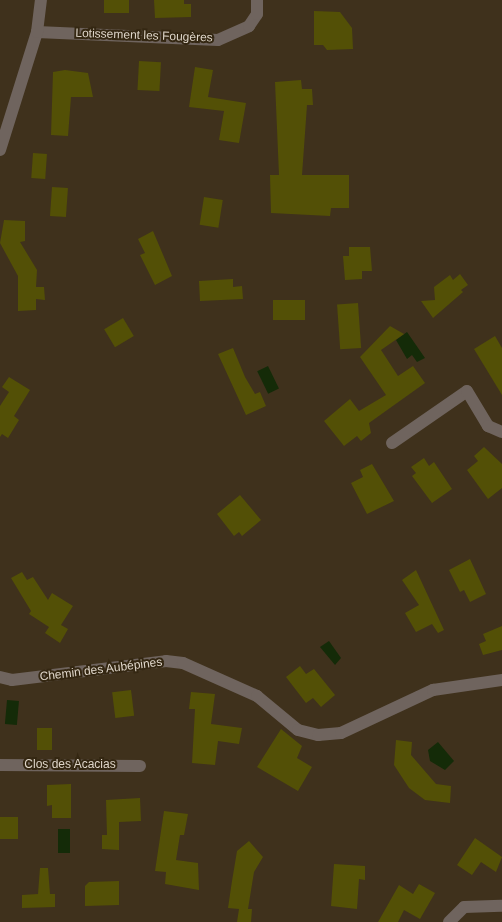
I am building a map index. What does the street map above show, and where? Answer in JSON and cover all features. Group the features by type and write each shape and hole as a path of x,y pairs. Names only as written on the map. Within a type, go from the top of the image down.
{"street":[{"path":"0,150 37,32 41,0"},
{"name":"Lotissement les Fougères","path":"37,32 218,40 249,26 257,14 257,0"},
{"path":"392,443 468,391 488,426 502,432"},
{"name":"Chemin des Aubépines","path":"0,677 12,680 166,661 183,664 257,696 298,730 318,736 341,733 433,690 502,680"},
{"name":"Clos des Acacias","path":"0,765 140,766"},
{"path":"449,922 464,907 501,906"}],"shaded area":[{"path":"407,332 425,358 417,362 412,355 407,359 396,340"},
{"path":"268,366 279,388 268,394 257,371"},
{"path":"329,641 341,658 335,665 320,647"},
{"path":"7,700 19,701 17,725 5,724"},
{"path":"438,742 454,761 445,770 430,761 428,750"},
{"path":"58,829 70,829 70,853 58,853"}],"building":[{"path":"104,0 129,0 129,13 104,13"},
{"path":"154,0 184,0 184,4 191,4 191,17 155,18"},
{"path":"314,11 340,12 352,28 353,49 327,50 323,45 314,45"},
{"path":"139,61 161,62 159,91 137,90"},
{"path":"195,67 213,70 208,97 246,103 239,143 219,140 224,111 189,107"},
{"path":"65,70 88,73 93,97 71,97 68,136 51,135 53,72"},
{"path":"301,80 302,89 312,89 313,105 307,105 302,175 349,175 349,208 331,208 330,216 271,213 270,175 279,175 275,82"},
{"path":"33,153 47,154 45,179 31,178"},
{"path":"52,187 68,188 66,217 50,216"},
{"path":"204,197 223,200 218,228 200,225"},
{"path":"4,220 25,221 25,241 20,242 37,270 36,287 44,287 45,300 36,299 36,310 18,311 18,276 0,243"},
{"path":"153,231 172,276 155,285 140,255 145,253 138,239"},
{"path":"349,247 370,247 372,271 362,271 362,279 345,280 343,256 349,256"},
{"path":"460,274 468,285 461,290 463,292 433,318 421,301 435,300 434,287 450,275 453,280"},
{"path":"233,279 233,287 242,286 243,299 200,301 199,281"},
{"path":"273,300 305,300 305,320 273,320"},
{"path":"358,303 361,348 340,349 337,304"},
{"path":"123,318 134,336 115,347 104,329"},
{"path":"390,326 404,334 381,350 398,376 413,366 425,383 369,423 371,433 361,441 357,436 344,446 324,421 350,399 359,411 386,395 360,357"},
{"path":"495,336 502,348 502,395 474,349"},
{"path":"233,348 245,377 255,394 260,392 266,406 246,415 218,354"},
{"path":"9,377 30,390 14,416 19,420 8,438 2,434 0,437 0,406 9,392 2,387"},
{"path":"484,447 502,464 502,488 488,499 467,470 478,461 474,456"},
{"path":"424,458 429,466 434,462 452,489 432,503 412,476 416,473 411,467"},
{"path":"372,464 394,501 367,514 351,483 363,477 360,470"},
{"path":"240,495 261,520 242,536 239,532 234,536 217,514"},
{"path":"470,559 486,594 470,602 464,590 460,592 449,570"},
{"path":"416,570 444,630 438,633 432,624 416,632 405,613 419,605 402,580"},
{"path":"22,572 27,580 33,577 48,600 52,593 73,606 61,625 68,629 60,643 45,633 49,627 29,614 31,611 11,578"},
{"path":"502,626 502,650 483,655 479,644 486,641 483,634"},
{"path":"300,666 306,674 314,669 335,695 321,707 313,698 306,703 286,677"},
{"path":"131,690 134,716 115,718 112,692"},
{"path":"191,692 215,694 211,724 242,728 239,744 218,741 215,765 192,763 195,709 189,709"},
{"path":"37,728 52,728 52,750 37,750"},
{"path":"281,729 302,746 297,758 312,767 298,791 257,767"},
{"path":"396,740 412,742 411,755 436,784 451,786 450,803 425,800 409,788 394,765"},
{"path":"71,784 71,818 52,818 52,805 47,806 47,785"},
{"path":"140,798 141,821 119,822 119,850 102,849 102,835 107,835 106,800"},
{"path":"164,811 188,814 184,835 180,835 176,860 198,863 199,890 165,884 166,872 155,871"},
{"path":"0,817 18,817 18,839 0,839"},
{"path":"475,838 502,857 496,872 481,862 472,875 457,865"},
{"path":"249,841 263,857 254,872 248,909 252,909 251,922 237,922 239,909 228,908 232,881 237,851"},
{"path":"334,864 365,866 365,880 359,879 357,909 331,906"},
{"path":"40,868 48,868 50,894 55,894 55,907 22,908 22,895 38,894"},
{"path":"119,881 119,905 85,906 85,886 89,882"},
{"path":"419,884 435,893 420,919 404,910 398,922 378,922 399,885 413,894"}]}
